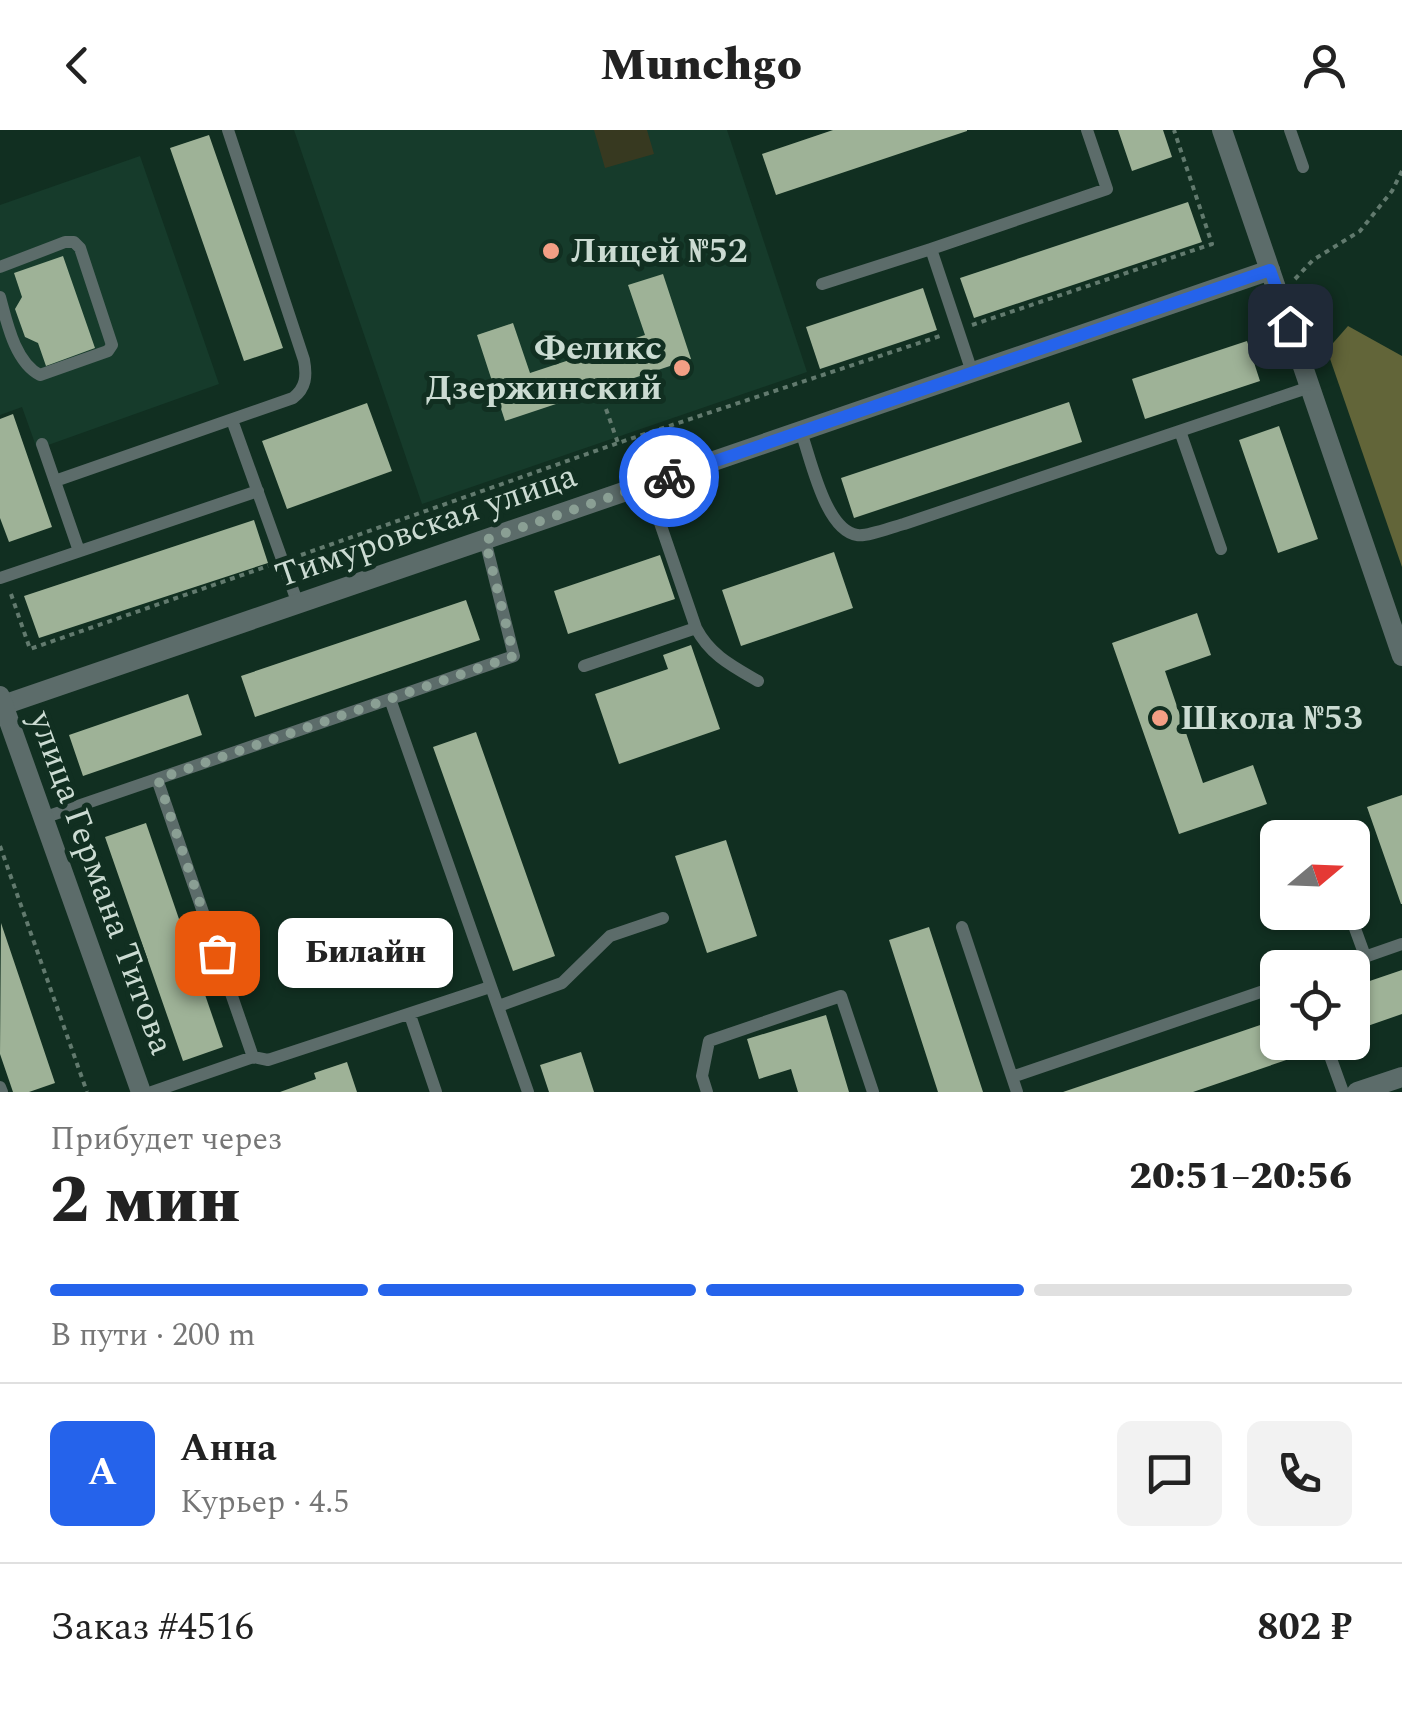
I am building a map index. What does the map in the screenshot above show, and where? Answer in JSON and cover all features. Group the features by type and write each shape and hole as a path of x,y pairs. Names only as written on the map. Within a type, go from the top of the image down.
{"street":[{"path":"1222,130 1402,656"},
{"name":"Тимуровская улица","path":"1,702 1270,270"},
{"name":"улица Германа Титова","path":"1,702 141,1092"},
{"path":"1358,1092 1402,1077"}],"lane":[{"path":"55,481 293,398 302,391 304,360 228,130"},
{"path":"822,284 1108,189 1086,130"},
{"path":"1290,130 1303,166"},
{"path":"0,267 74,242 80,248 112,344 108,351 40,375 28,368 22,357 3,320 0,298"},
{"path":"931,249 972,372"},
{"path":"801,432 830,515 841,528 858,536 904,524 1310,387"},
{"path":"232,420 298,604"},
{"path":"1180,430 1220,548"},
{"path":"42,444 79,550"},
{"path":"647,485 704,644 718,658 758,681"},
{"path":"3,577 258,491"},
{"path":"42,818 514,656 485,540"},
{"path":"584,666 696,628"},
{"path":"390,700 528,1092"},
{"path":"158,779 252,1058"},
{"path":"500,1006 562,984 610,936 662,918"},
{"path":"962,927 1017,1092"},
{"path":"1370,954 1402,944"},
{"path":"152,1092 252,1058 268,1060 490,987"},
{"path":"1012,1077 1260,992"},
{"path":"708,1092 702,1076 709,1041 842,996 874,1092"},
{"path":"410,1015 436,1092"},
{"path":"1331,1060 1343,1092"}],"path":[{"path":"3,577 30,649 618,444 1212,244 1174,130"},
{"path":"1279,296 1313,260 1360,230 1392,191 1402,171"},
{"path":"606,409 618,444"},
{"path":"0,846 86,1092"}],"shaded area":[{"name":"Лицей №52","path":"294,130 727,130 807,372 422,504"},
{"path":"594,130 647,130 654,154 605,168"},
{"path":"140,156 219,384 37,449 22,407 0,415 0,205"},
{"path":"1348,326 1402,356 1402,567 1327,350"}],"building":[{"path":"833,130 967,131 776,195 762,154"},
{"path":"1118,130 1163,130 1172,157 1132,171"},
{"path":"209,135 283,348 244,361 170,148"},
{"path":"1188,202 1202,242 974,318 960,278"},
{"path":"63,256 95,348 46,366 38,343 25,337 15,309 22,297 14,273"},
{"path":"663,274 691,359 505,421 477,335 513,323 530,373 645,335 628,285"},
{"path":"923,288 937,330 820,369 806,327"},
{"path":"1247,341 1260,381 1145,419 1132,379"},
{"path":"1069,402 1082,442 854,518 841,478"},
{"path":"367,403 392,471 287,509 262,441"},
{"path":"13,414 52,527 9,542 0,518 0,419"},
{"path":"1279,426 1318,539 1278,553 1239,440"},
{"path":"254,520 268,563 39,638 24,596"},
{"path":"834,552 853,608 741,646 722,590"},
{"path":"660,555 675,599 568,634 554,591"},
{"path":"466,600 480,640 255,717 241,676"},
{"name":"Школа №53","path":"1197,613 1211,655 1165,671 1203,783 1253,765 1267,804 1179,834 1112,643"},
{"path":"691,645 720,729 619,764 595,694 668,669 663,655"},
{"path":"188,694 202,735 83,776 69,735"},
{"path":"476,732 555,956 513,971 433,747"},
{"path":"1402,795 1402,904 1401,904 1367,807"},
{"path":"146,823 223,1047 183,1061 105,837"},
{"path":"726,840 757,936 707,953 675,856"},
{"path":"1,923 55,1083 29,1092 13,1092 0,1054"},
{"path":"929,927 983,1092 938,1092 889,940"},
{"path":"1402,970 1402,1014 1370,1025 1370,981"},
{"path":"826,1015 849,1092 798,1092 791,1069 759,1079 747,1039"},
{"path":"1260,1025 1260,1060 1286,1060 1193,1092 1063,1092"},
{"path":"581,1052 594,1092 549,1092 540,1065"},
{"path":"347,1062 357,1092 280,1092 316,1079 314,1073"}],"way so far":[{"path":"217,953 158,779 514,656 485,540 669,477"}],"place":[{"name":"Лицей №52","path":"551,251"},
{"name":"Феликс Дзержинский","path":"682,368"},
{"name":"Школа №53","path":"1160,718"},
{"name":"Билайн","path":"217,953"}],"route":[{"path":"669,477 1270,270 1290,326"}]}
